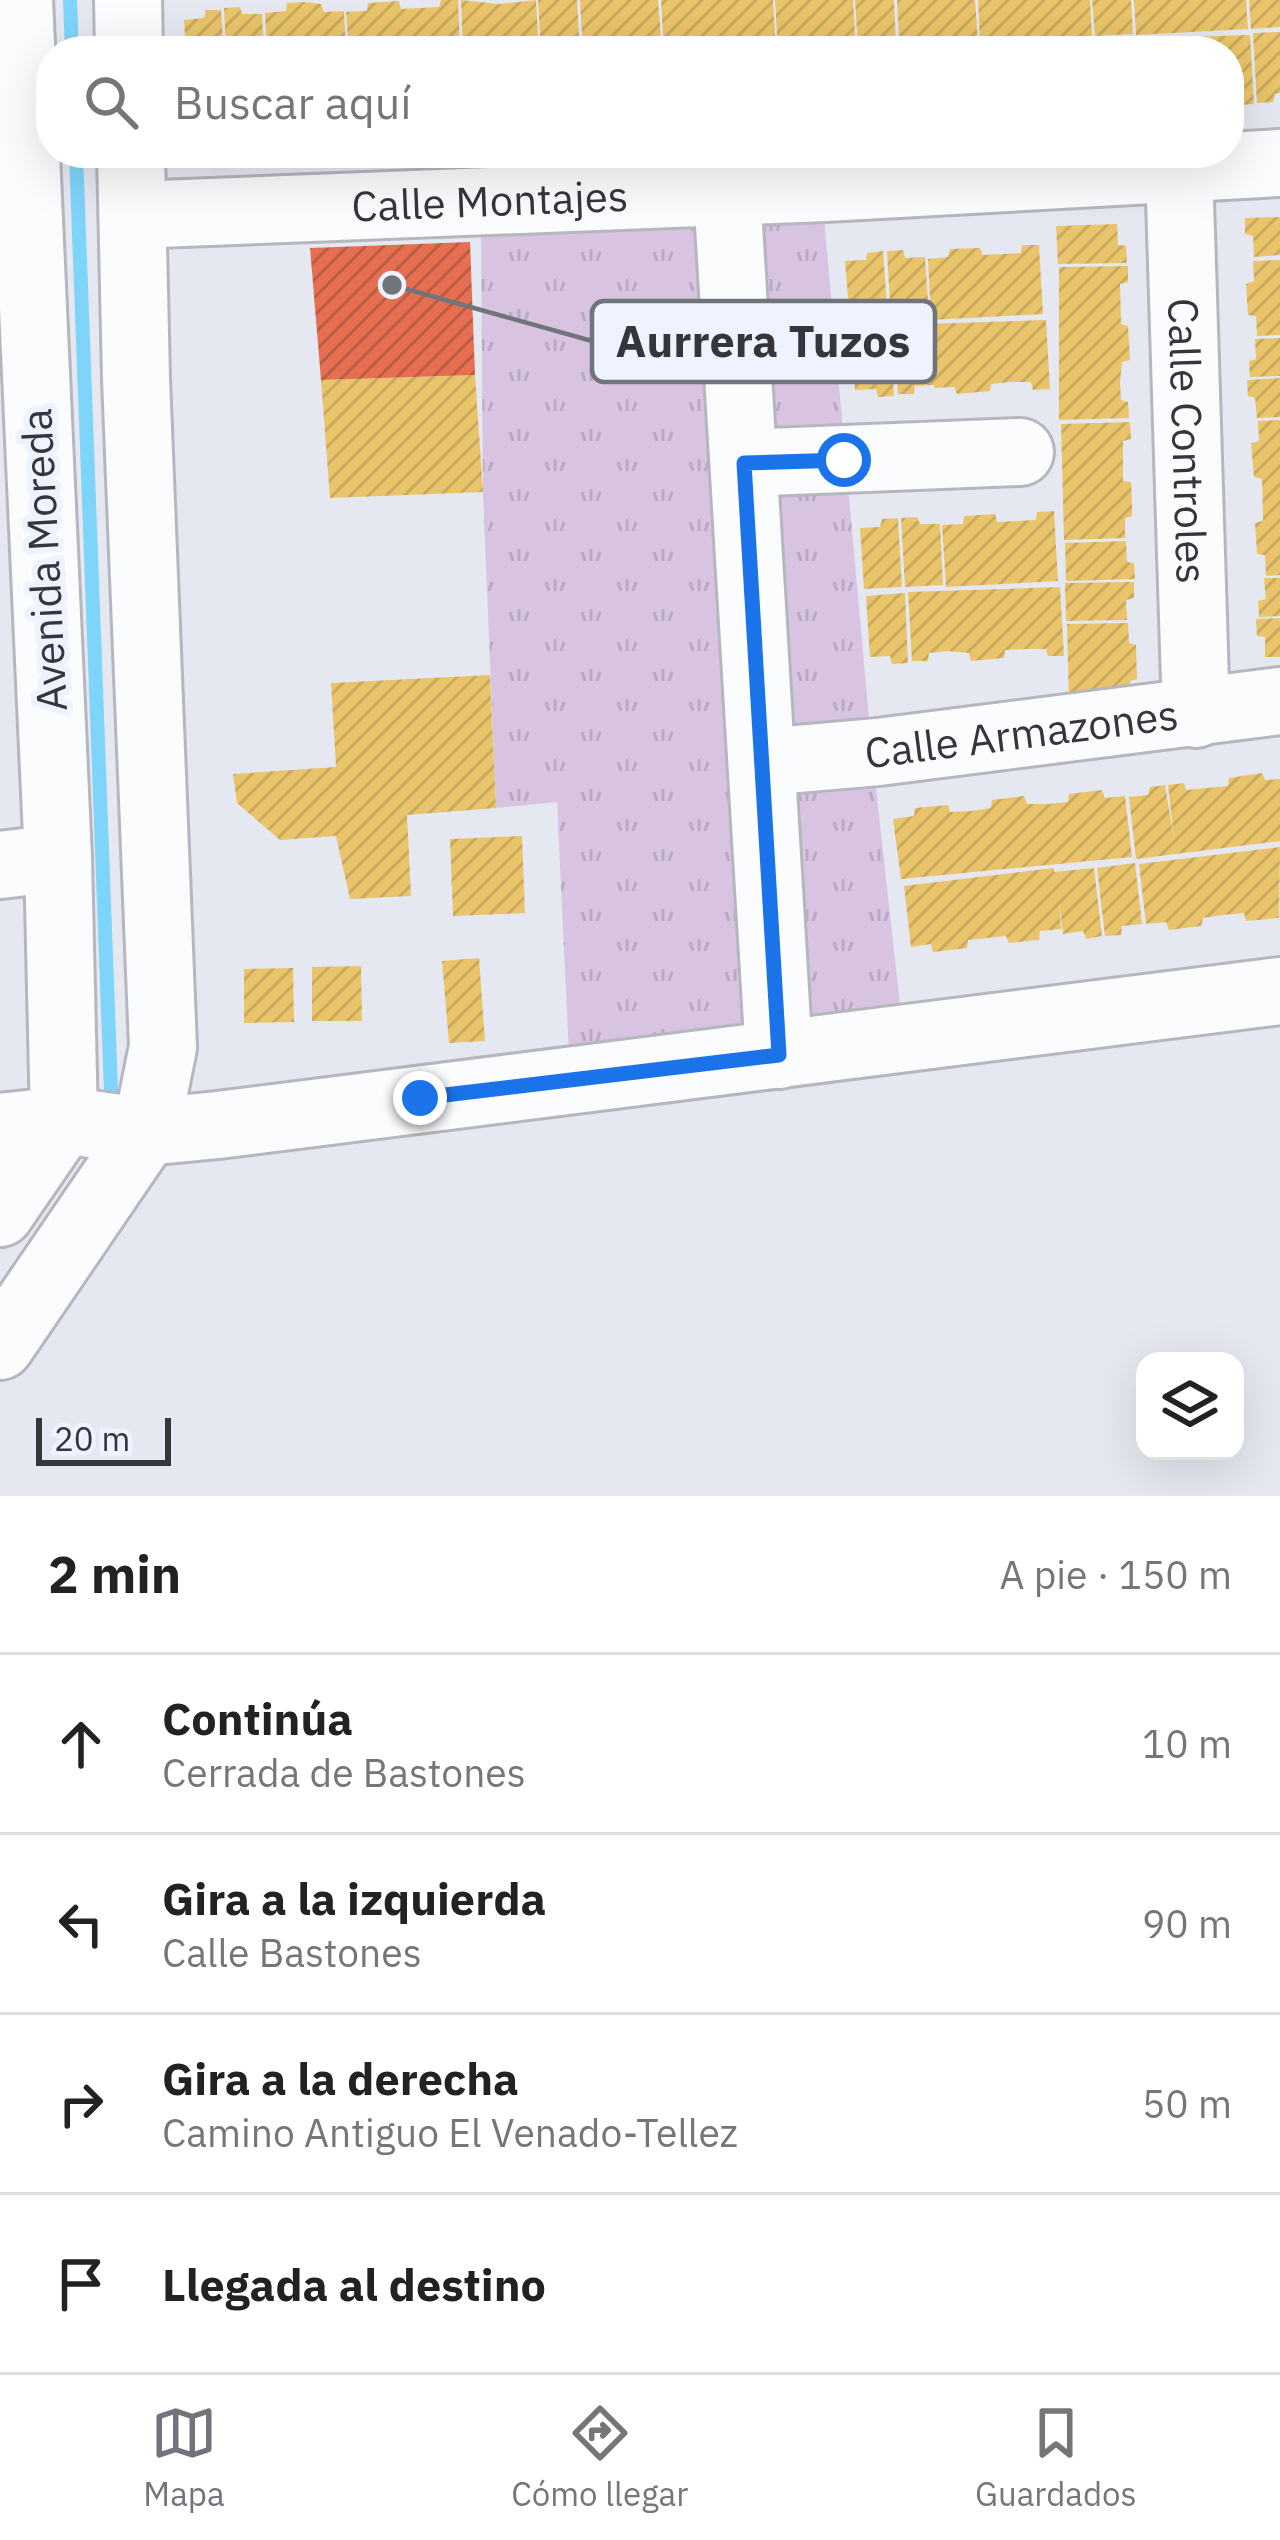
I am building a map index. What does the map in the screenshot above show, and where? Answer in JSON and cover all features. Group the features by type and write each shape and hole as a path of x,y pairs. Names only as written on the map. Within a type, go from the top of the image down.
{"street":[{"name":"Avenida Moreda","path":"19,0 16,334 29,861 64,1120"},
{"path":"128,0 129,36"},
{"name":"Calle Montajes","path":"1244,164 1280,163"},
{"name":"Calle Montajes","path":"132,184 727,192 1161,168"},
{"name":"Calle Controles","path":"1179,168 1196,714"},
{"path":"0,1346 146,1132 163,1047 132,184"},
{"path":"727,192 779,1055"},
{"path":"744,463 1020,452"},
{"name":"Calle Armazones","path":"762,762 1280,701"},
{"path":"0,1127 64,1120 146,1132 1280,991"},
{"path":"0,1213 64,1120"}],"green space":[{"path":"725,218 824,219 872,752 903,1031 570,1075 557,802 496,808 483,492 481,237"}],"building: Viviendas":[{"path":"441,0 458,0 459,36 348,36 346,12 367,11 368,3 399,1 401,9 439,7"},
{"path":"461,0 499,4 536,0 538,36 462,36"},
{"path":"538,0 577,0 579,36 540,36"},
{"path":"580,0 658,0 661,36 582,36"},
{"path":"661,0 773,0 775,36 663,36"},
{"path":"775,0 853,0 855,36 777,36"},
{"path":"855,0 894,0 896,36 857,36"},
{"path":"897,0 975,0 978,36 899,36"},
{"path":"978,0 1090,0 1092,36 980,36"},
{"path":"1092,0 1131,0 1133,34 1095,36"},
{"path":"1134,0 1246,0 1248,29 1136,35"},
{"path":"1249,0 1280,0 1280,27 1251,29"},
{"path":"287,3 321,4 324,12 344,11 345,36 266,36 265,13 286,11"},
{"path":"224,8 262,14 263,36 225,36"},
{"path":"206,10 221,10 223,36 185,36 184,20 204,18"},
{"path":"1280,32 1280,93 1273,102 1257,103 1253,33"},
{"path":"1250,35 1254,104 1244,105 1244,36 1220,36"},
{"path":"1280,217 1280,255 1254,257 1253,236 1245,234 1245,218"},
{"path":"1117,224 1118,245 1126,246 1127,263 1058,264 1056,226"},
{"path":"1022,245 1039,245 1043,314 931,320 928,259 948,257 950,249 980,248 983,255 1021,253"},
{"path":"903,250 905,258 925,257 929,318 891,321 887,251"},
{"path":"883,251 888,321 850,323 845,261 866,260 867,253"},
{"path":"1280,260 1280,335 1257,336 1256,316 1248,315 1246,284 1254,281 1253,261"},
{"path":"1128,266 1128,282 1120,284 1121,324 1128,326 1130,360 1122,362 1120,382 1129,418 1059,420 1059,267"},
{"path":"1046,320 1050,389 1033,390 1031,382 1011,382 991,384 990,391 957,394 954,387 934,385 915,386 914,394 898,394 893,325"},
{"path":"890,327 894,396 878,397 876,389 855,390 852,329"},
{"path":"1280,338 1280,376 1250,377 1249,361 1256,359 1255,339"},
{"path":"475,375 483,492 330,498 321,380"},
{"path":"1280,378 1280,417 1257,418 1247,380"},
{"path":"1280,420 1280,575 1266,576 1265,555 1257,554 1255,523 1263,521 1262,479 1254,477 1251,443 1259,441 1258,421"},
{"path":"1130,422 1131,439 1123,441 1123,481 1131,482 1132,500 1132,516 1125,518 1125,538 1064,540 1061,424"},
{"path":"1054,511 1058,581 946,587 942,525 963,524 964,516 995,514 997,522 1036,520 1037,512"},
{"path":"917,517 920,524 940,524 943,585 905,587 901,518"},
{"path":"898,518 902,587 864,589 860,528 880,527 882,519"},
{"path":"1126,541 1127,562 1134,563 1135,579 1066,581 1065,543"},
{"path":"1264,578 1280,578 1280,616 1259,617 1258,601 1266,599"},
{"path":"1134,582 1134,598 1126,600 1127,620 1066,621 1065,583"},
{"path":"1060,587 1064,656 1048,656 1046,649 1005,650 1004,658 971,661 969,653 948,651 929,653 928,661 912,661 908,592"},
{"path":"905,593 908,663 892,664 890,656 870,657 866,596"},
{"path":"1280,618 1280,657 1265,657 1265,637 1257,636 1256,619"},
{"path":"1128,623 1129,643 1136,645 1137,679 1130,681 1130,702 1069,703 1067,624"},
{"path":"490,675 496,808 407,815 411,896 350,899 336,836 280,840 237,803 233,774 336,767 331,683"},
{"path":"1262,773 1265,780 1280,779 1280,841 1136,859 1129,797 1148,795 1150,787 1165,785 1174,839 1168,785 1184,783 1186,790 1228,786 1229,778"},
{"path":"1102,790 1105,798 1125,796 1132,857 901,879 893,819 914,816 915,808 948,805 950,812 971,811 991,808 992,800 1024,796 1027,804 1048,804 1068,802 1069,794"},
{"path":"522,836 525,913 453,916 450,839"},
{"path":"1280,847 1279,918 1246,921 1244,913 1222,915 1203,918 1201,926 1169,930 1166,922 1146,924 1139,864"},
{"path":"1135,863 1142,924 1122,926 1121,935 1105,936 1097,868"},
{"path":"1054,868 1054,872 1094,868 1102,936 1086,939 1083,931 1063,934 1059,902 1061,929 1040,931 1039,940 1009,943 1006,936 968,940 967,948 933,952 931,944 911,947 904,886"},
{"path":"479,958 485,1041 449,1043 442,961"},
{"path":"361,966 362,1021 312,1021 312,967"},
{"path":"293,968 294,1022 244,1023 244,969"}],"building: Comercios":[{"path":"470,242 475,375 321,380 310,248"}],"waterway":[{"path":"70,0 71,36"},
{"path":"77,168 111,1091 107,1110"}],"place":[{"name":"Aurrera Tuzos","path":"392,285"}],"route":[{"path":"420,1098 779,1055 744,463 844,460"}]}
